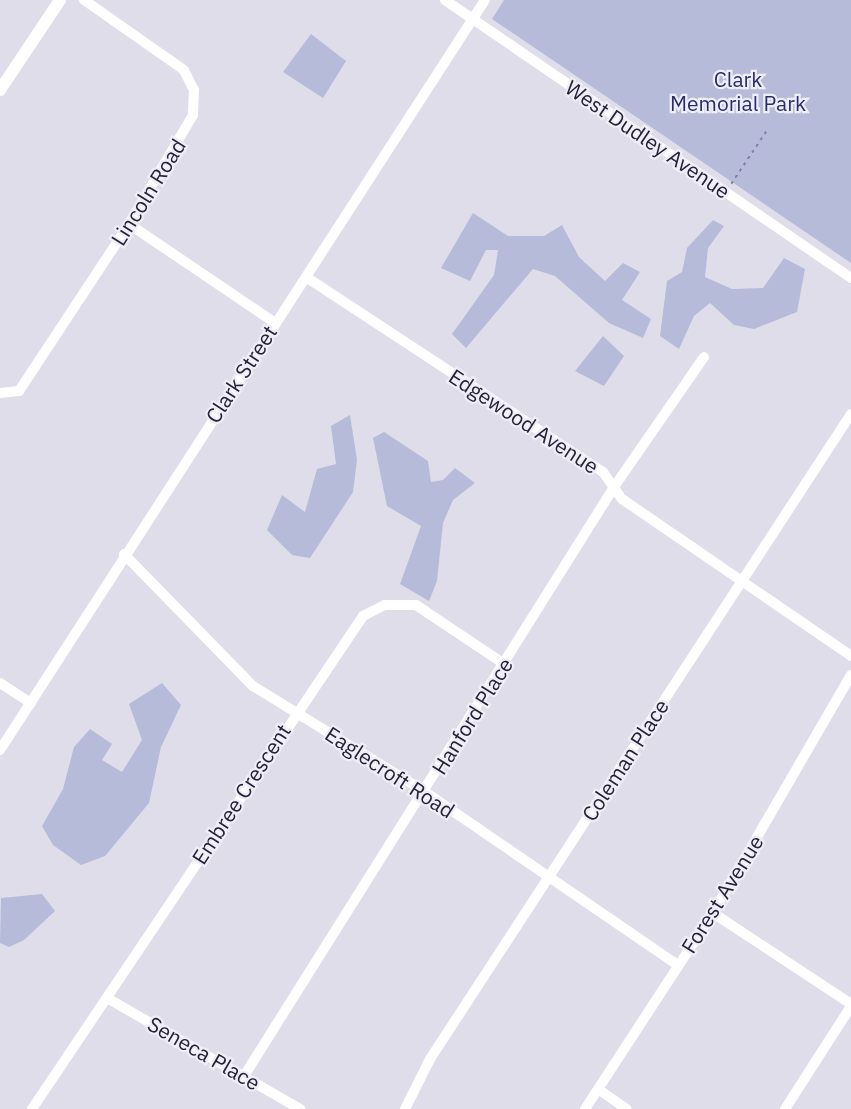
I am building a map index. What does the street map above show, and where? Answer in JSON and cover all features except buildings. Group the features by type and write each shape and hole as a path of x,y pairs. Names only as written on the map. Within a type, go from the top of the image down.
{"street":[{"path":"0,90 60,0"},
{"name":"Lincoln Road","path":"0,393 19,391 129,224 187,129 194,90 176,63 84,0"},
{"name":"West Dudley Avenue","path":"445,0 851,278"},
{"name":"Clark Street","path":"0,750 124,554 485,0"},
{"path":"129,224 275,322"},
{"name":"Edgewood Avenue","path":"306,277 603,472 622,499 851,656"},
{"name":"Hanford Place","path":"244,1076 425,792 614,487 704,357"},
{"name":"Coleman Place","path":"405,1109 430,1059 740,580 851,414"},
{"name":"Eaglecroft Road","path":"124,554 240,674 425,792 678,965"},
{"name":"Embree Crescent","path":"32,1109 354,625 385,605 427,609 504,664"},
{"name":"Forest Avenue","path":"585,1109 713,913 851,675"},
{"path":"0,683 31,703"},
{"path":"713,913 851,1005 785,1109"},
{"name":"Seneca Place","path":"107,998 300,1109"},
{"path":"598,1089 627,1109"}],"path":[{"path":"726,192 767,130"}],"green space":[{"name":"Clark Memorial Park","path":"504,0 851,0 851,263 492,19"},
{"path":"311,34 346,61 323,98 283,72"},
{"path":"473,213 508,236 544,236 562,225 579,257 605,281 623,263 640,272 622,300 651,319 643,338 609,323 555,276 533,269 466,348 452,334 494,275 498,250 486,250 470,281 441,268"},
{"path":"713,220 724,226 708,248 705,277 732,289 763,288 784,258 805,269 797,312 754,329 734,325 710,303 694,316 679,349 660,336 667,281 682,272 687,248"},
{"path":"603,336 624,356 604,386 575,371"},
{"path":"350,415 357,460 353,492 310,558 292,555 267,530 282,495 305,512 317,469 336,464 331,426"},
{"path":"384,432 428,461 431,482 443,480 455,468 475,483 453,500 443,523 437,581 429,601 400,584 421,526 387,506 373,438"},
{"path":"162,683 181,705 161,747 149,803 105,856 81,865 53,845 42,826 63,789 74,747 90,729 112,744 102,760 122,772 142,740 129,704"},
{"path":"42,894 55,911 24,940 9,947 0,943 1,898"}]}
